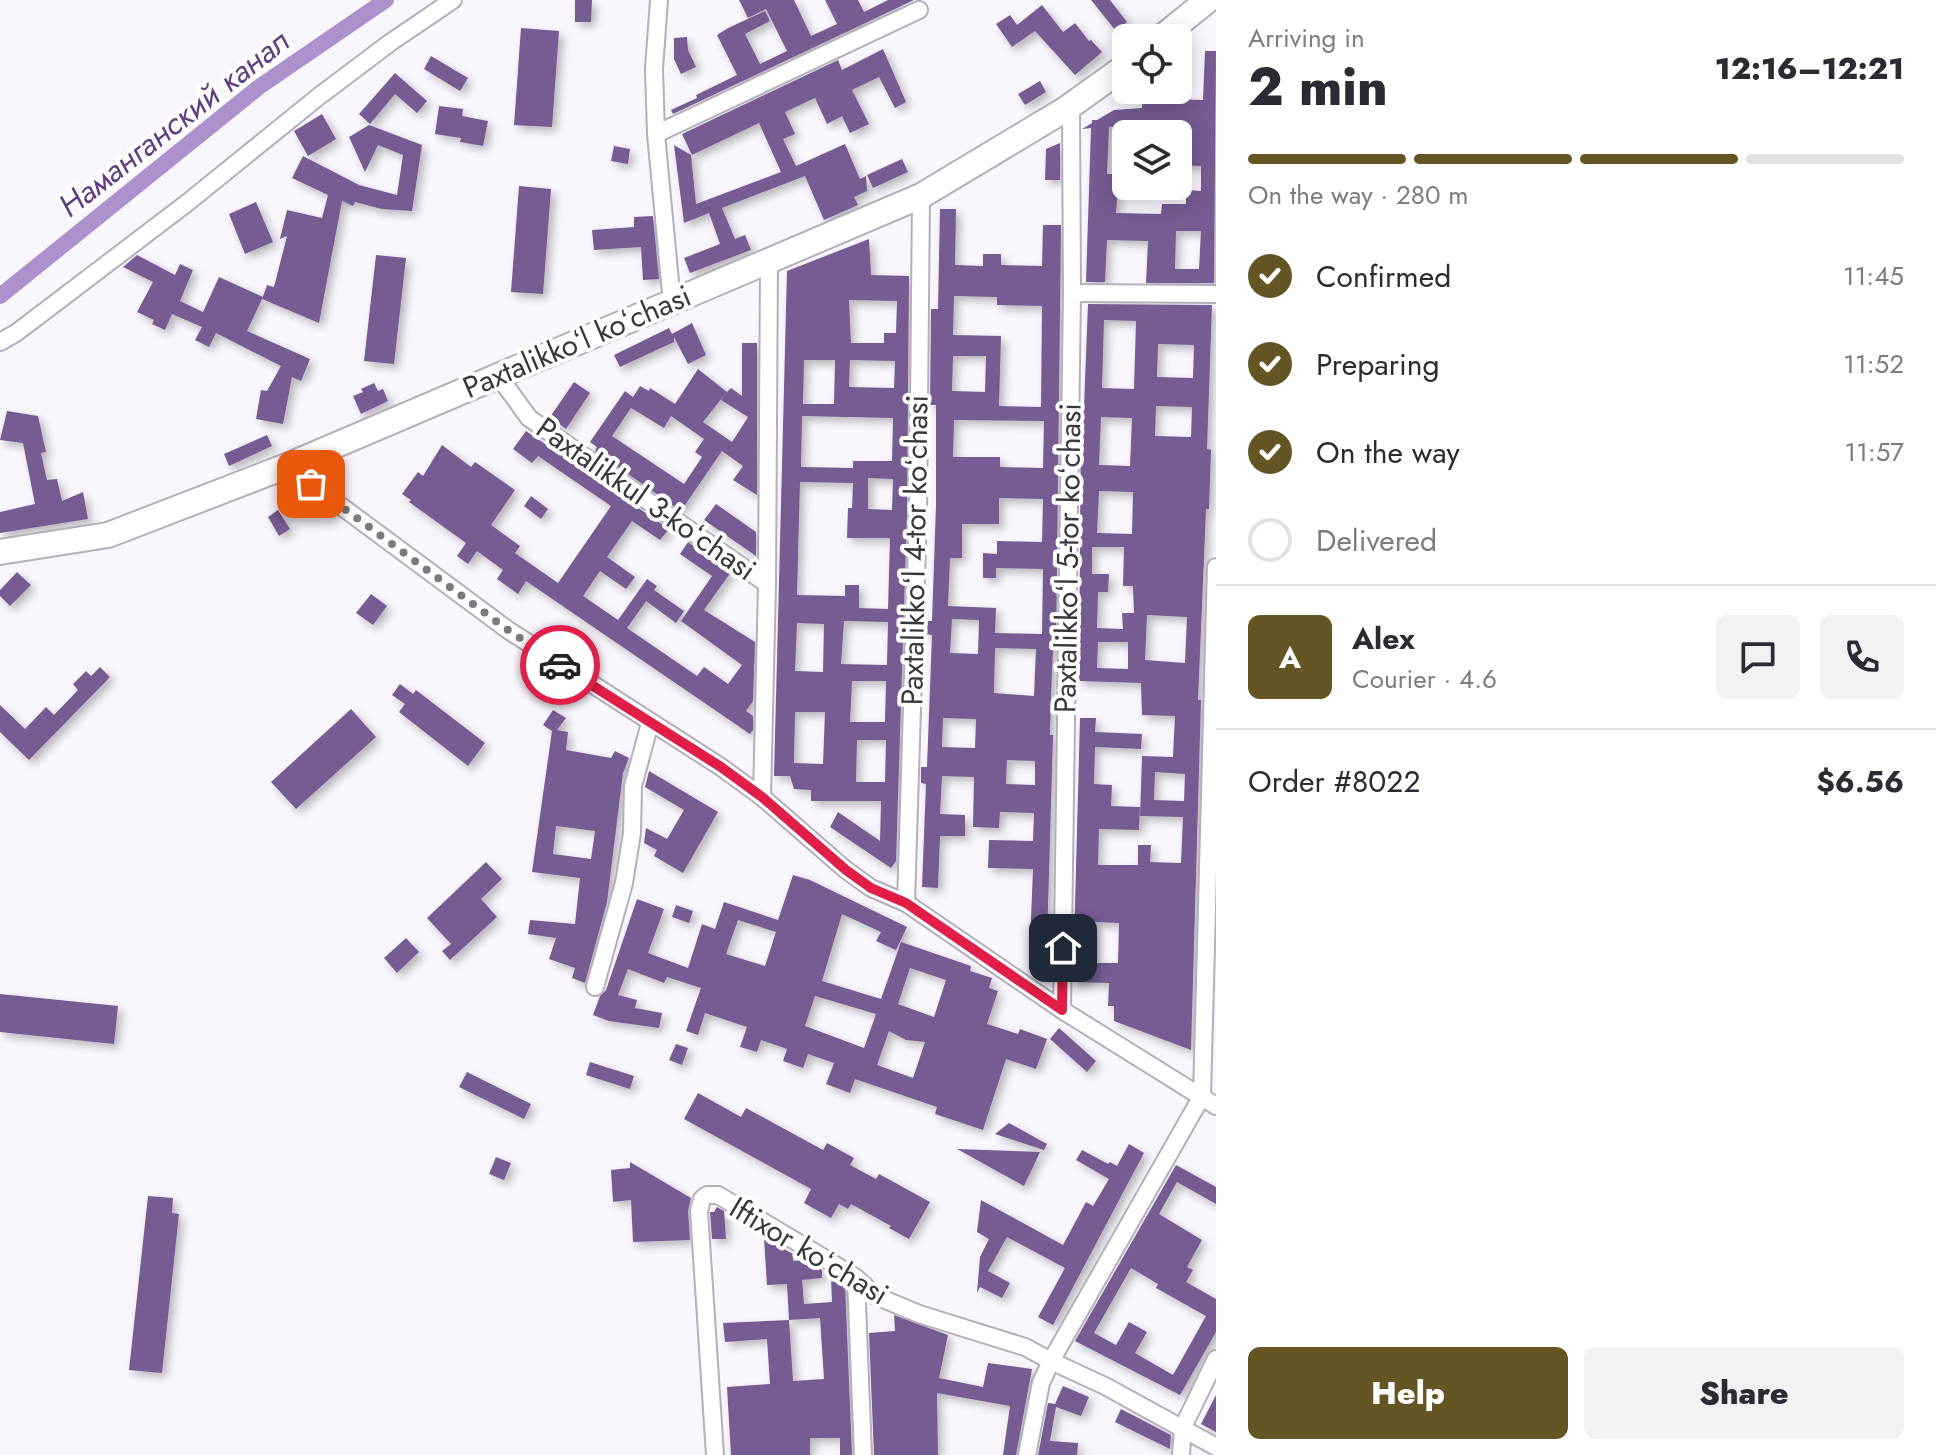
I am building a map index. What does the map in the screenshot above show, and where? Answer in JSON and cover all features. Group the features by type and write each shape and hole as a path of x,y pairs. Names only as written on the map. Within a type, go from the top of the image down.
{"street":[{"path":"0,342 187,203 391,42 453,0"},
{"path":"659,0 654,69 656,134 672,303"},
{"path":"1178,24 1208,0"},
{"path":"656,134 919,10"},
{"name":"Paxtalikkoʻl koʻchasi","path":"0,552 108,535 287,466 497,374 672,303 921,196 1071,106 1112,76"},
{"name":"Paxtalikkoʻl 5-tor koʻchasi","path":"1062,1010 1072,293 1071,106"},
{"name":"Paxtalikkoʻl 4-tor koʻchasi","path":"906,903 918,513 921,196"},
{"name":"Paxtalikkul 3-koʻchasi","path":"762,797 769,261"},
{"path":"1072,293 1216,294"},
{"name":"Paxtalikkul 3-koʻchasi","path":"497,374 529,418 767,584"},
{"path":"287,466 508,630 721,767 871,888 906,903 1062,1010 1216,1106"},
{"path":"1027,1455 1041,1383 1051,1361 1202,1096 1216,567"},
{"path":"595,987 624,883 632,833 633,786 650,723"},
{"name":"Iftixor koʻchasi","path":"715,1455 699,1211 702,1199 707,1195 718,1195 856,1278 876,1296 919,1314 1025,1347 1105,1386 1216,1447"},
{"path":"856,1278 863,1455"},
{"path":"1181,1455 1183,1427 1216,1359"}],"building":[{"path":"575,0 592,0 591,22 575,22"},
{"path":"739,0 794,0 811,36 837,24 825,0 858,0 864,12 888,0 914,0 673,114 671,110 737,75 717,35 728,28 765,11 770,21 745,34 760,64 787,51 766,9 748,18"},
{"path":"1091,0 1110,0 1127,22 1112,26"},
{"path":"1042,5 1063,32 1075,23 1102,52 1075,75 1035,31 1012,47 996,24 1010,15 1017,25"},
{"path":"521,28 559,31 552,127 514,125"},
{"path":"687,37 688,50 696,67 681,74 674,59 674,38"},
{"path":"883,49 906,102 895,108 879,77 852,90 869,124 850,133 842,116 827,124 815,98 785,112 795,134 783,139 796,166 845,144 860,179 866,176 867,191 854,197 858,205 824,220 805,176 722,208 735,239 745,235 751,250 690,273 684,258 720,244 709,213 684,223 674,145 691,155 696,204 781,172 759,123 692,155 682,134 838,60 842,70"},
{"path":"1205,51 1216,51 1214,283 1146,283 1148,241 1107,240 1105,282 1086,282 1091,128 1082,129 1092,120 1114,110 1142,108 1142,104 1192,104 1192,100 1203,100","holes":["1176,231 1201,231 1199,269 1175,269"]},
{"path":"431,56 468,78 460,91 424,69"},
{"path":"395,73 427,101 417,113 395,94 370,124 359,114"},
{"path":"1040,81 1046,92 1025,105 1018,94"},
{"path":"439,106 463,109 462,116 488,121 483,146 460,142 461,138 435,134"},
{"path":"322,114 336,139 308,156 294,131"},
{"path":"369,125 422,145 412,211 382,209 355,202 353,206 342,201 319,323 262,299 267,285 274,287 287,236 280,239 287,210 322,218 328,195 292,178 303,156 359,185 397,195 403,155 378,145 365,172 349,137"},
{"path":"1060,143 1060,180 1045,180 1046,149"},
{"path":"614,146 630,149 628,164 611,161"},
{"path":"902,159 908,172 873,188 867,175"},
{"path":"519,186 551,189 543,294 511,292"},
{"path":"256,202 273,242 245,254 229,214"},
{"path":"940,209 956,209 955,265 983,266 983,254 1001,254 1001,265 1042,266 1043,225 1061,225 1056,650 1053,650 1051,697 1050,735 1053,735 1046,976 1029,969 1033,869 988,868 989,840 1033,841 1034,813 1000,812 999,828 973,827 974,777 942,776 940,814 965,815 965,836 940,836 938,888 922,887 926,784 921,783 921,767 927,767 932,635 925,634 926,621 932,621 936,505 936,405 930,405 931,309 938,309","holes":["954,296 997,297 997,305 1042,306 1041,407 999,406 1001,336 953,335","953,356 986,356 985,392 952,391","954,420 1044,421 1043,468 1000,467 1000,457 953,457","999,498 1043,499 1042,542 997,541 997,554 983,553 983,578 996,578 996,568 1043,569 1042,634 995,633 996,608 948,606 950,558 962,558 962,524 999,524","952,619 979,620 978,654 950,653","995,648 1036,649 1034,696 994,693","943,718 976,719 975,748 942,747","1007,760 1035,761 1035,785 1006,784"]},
{"path":"653,216 659,279 643,280 641,247 594,250 592,230 634,227 634,217"},
{"path":"869,239 871,275 909,276 907,513 896,861 891,868 830,827 838,812 880,841 881,801 811,801 811,790 794,789 790,776 774,776 787,271","holes":["849,300 897,301 896,333 884,333 884,343 851,343","804,360 835,360 834,404 803,404","850,360 895,361 894,388 849,387","802,416 893,418 892,461 853,461 853,468 801,467","868,478 893,479 892,510 868,509","800,482 853,483 847,538 890,538 888,609 859,608 859,585 845,585 845,596 797,595","844,621 888,622 887,665 841,664","797,623 824,624 823,672 795,671","852,681 886,681 885,722 850,722","795,712 825,712 823,764 794,763","857,740 886,740 885,782 856,782"]},
{"path":"137,255 175,275 180,264 193,270 180,301 203,312 219,277 263,297 247,331 310,359 301,381 292,377 283,424 256,419 261,390 267,391 281,366 216,333 209,347 195,340 202,327 172,314 165,330 152,324 154,320 137,312 153,282 123,267"},
{"path":"376,255 406,258 394,364 364,361"},
{"path":"1088,304 1212,305 1207,449 1211,450 1198,700 1201,700 1191,1050 1114,1021 1114,1006 1108,1006 1109,983 1073,982 1080,718 1096,718 1095,732 1142,734 1141,749 1095,747 1094,784 1112,785 1111,806 1140,807 1139,830 1099,829 1098,865 1138,865 1138,845 1151,845 1150,862 1181,863 1183,817 1140,816 1142,756 1173,757 1175,716 1142,715 1141,683 1079,681 1081,407 1084,407","holes":["1104,320 1136,321 1134,389 1102,388","1158,344 1194,345 1193,378 1157,377","1156,406 1192,407 1191,437 1155,436","1101,417 1132,418 1130,466 1099,465","1099,491 1133,492 1132,534 1097,533","1092,547 1124,547 1123,586 1133,586 1134,613 1122,613 1123,629 1097,628 1098,592 1108,592 1109,574 1092,574","1147,615 1187,617 1185,663 1145,660","1098,642 1128,642 1128,669 1097,668","1155,772 1185,774 1184,801 1154,800","1095,922 1119,923 1118,963 1094,963"]},
{"path":"692,323 706,355 688,364 674,337 674,342 620,367 614,355 669,328 672,334"},
{"path":"742,343 757,343 757,495 733,480 743,466 722,451 681,511 595,451 597,447 590,442 625,391 633,397 640,386 649,391 650,388 675,404 698,369 727,392 731,388 742,396","holes":["726,393 721,400 748,417 732,442 703,422","631,408 664,428 671,416 704,439 695,452 702,457 684,484 612,436"]},
{"path":"574,382 590,393 566,429 550,417"},
{"path":"374,383 378,391 383,389 388,401 361,414 353,396"},
{"path":"7,411 38,416 46,452 41,453 47,480 57,479 62,501 83,492 88,519 0,533 0,512 35,504 23,443 0,440"},
{"path":"526,431 669,529 660,540 632,521 607,557 635,577 626,589 600,571 583,596 618,620 647,579 657,586 627,628 697,676 704,667 728,684 742,665 681,621 712,576 680,554 688,542 731,572 704,610 755,642 753,701 746,711 753,716 750,734 526,581 518,594 497,579 503,570 477,551 468,564 457,556 466,543 402,494 418,472 423,476 442,445 471,467 475,462 515,490 491,525 520,546 515,553 558,583 611,506 538,456 532,463 513,449"},
{"path":"267,435 272,446 229,466 224,454"},
{"path":"531,496 548,509 541,519 524,506"},
{"path":"716,504 756,532 756,556 704,520"},
{"path":"278,510 290,529 279,536 268,517"},
{"path":"17,572 31,585 10,606 0,596 0,590"},
{"path":"654,590 684,611 676,623 646,601"},
{"path":"371,594 387,606 373,625 356,613"},
{"path":"100,667 110,677 29,760 0,732 0,705 25,729 46,707 54,715 78,690 73,684 86,671 91,676"},
{"path":"400,684 413,694 416,690 485,743 468,766 399,712 405,704 392,695"},
{"path":"351,709 376,737 296,809 271,782"},
{"path":"553,710 566,718 557,730 568,732 566,750 611,758 615,751 629,758 623,773 607,902 585,983 572,978 575,968 549,959 556,938 528,934 530,920 575,924 580,878 532,872 552,731 543,725","holes":["556,826 595,831 591,859 553,854"]},
{"path":"649,771 718,812 683,873 654,856 657,850 644,843 646,828 667,839 684,810 645,787"},
{"path":"486,862 502,879 481,899 497,917 450,960 442,951 451,944 427,918"},
{"path":"793,875 810,880 907,927 896,950 876,941 881,932 842,914 822,981 881,999 901,942 971,966 970,971 992,978 989,988 998,991 987,1024 1018,1034 1020,1029 1047,1039 1036,1069 1006,1059 983,1130 935,1114 937,1107 855,1079 850,1093 826,1084 834,1063 808,1054 803,1068 783,1061 787,1049 761,1040 757,1052 740,1047 747,1027 705,1013 698,1035 686,1031 701,988 667,977 664,983 628,969 618,995 637,1000 635,1008 662,1013 659,1028 609,1021 593,1015 600,996 606,990 637,899 664,909 648,953 688,968 702,924 715,929 724,902 778,920","holes":["738,920 776,932 765,966 726,954","910,968 946,980 934,1017 898,1004","815,996 876,1014 864,1048 805,1026","889,1031 906,1040 925,1042 913,1078 877,1065"]},
{"path":"676,905 693,911 689,923 672,917"},
{"path":"406,938 419,952 397,973 384,958"},
{"path":"0,994 118,1006 114,1044 0,1032"},
{"path":"1059,1028 1096,1061 1087,1072 1050,1039"},
{"path":"676,1044 688,1048 682,1065 669,1060"},
{"path":"590,1062 634,1076 630,1089 586,1075"},
{"path":"467,1072 531,1104 524,1119 459,1087"},
{"path":"698,1093 741,1117 746,1108 823,1150 827,1143 854,1158 850,1165 876,1179 879,1174 930,1202 909,1239 851,1204 848,1209 839,1204 831,1218 804,1203 811,1189 684,1119"},
{"path":"1009,1123 1047,1144 1044,1150 995,1134"},
{"path":"1129,1144 1144,1153 1053,1325 1038,1317 1065,1268 1007,1237 988,1271 1010,1283 1002,1298 980,1287 977,1293 980,1257 989,1239 977,1232 981,1200 1063,1245 1086,1202 1093,1206 1109,1179 1076,1160 1082,1150 1117,1166"},
{"path":"957,1149 1040,1152 1024,1186"},
{"path":"496,1157 511,1163 504,1180 489,1174"},
{"path":"630,1162 691,1198 688,1211 690,1240 633,1242 631,1200 613,1202 611,1170 630,1168"},
{"path":"1176,1165 1216,1187 1216,1204 1177,1182 1159,1214 1202,1240 1187,1267 1193,1270 1186,1282 1216,1299 1216,1332 1180,1395 1075,1341","holes":["1131,1268 1158,1284 1156,1288 1206,1316 1173,1375 1135,1353 1147,1332 1129,1322 1116,1345 1094,1333"]},
{"path":"148,1196 173,1198 172,1213 179,1214 162,1373 129,1370"},
{"path":"717,1207 724,1211 726,1239 712,1239 710,1212"},
{"path":"764,1238 793,1254 793,1261 805,1260 822,1270 822,1278 802,1280 804,1304 832,1302 831,1278 845,1284 852,1455 840,1455 840,1438 810,1438 810,1455 731,1455 727,1387 770,1384 767,1339 725,1342 723,1323 789,1320 787,1284 767,1285","holes":["820,1318 824,1379 793,1381 789,1320"]},
{"path":"894,1315 948,1335 939,1378 983,1387 988,1363 1032,1369 1016,1455 1003,1455 1010,1406 937,1393 938,1455 874,1455 869,1333 895,1331"},
{"path":"1063,1386 1089,1397 1081,1416 1056,1407 1050,1441 1078,1443 1077,1455 1038,1455 1048,1403 1055,1404"},
{"path":"1216,1395 1216,1432 1201,1424"},
{"path":"1121,1409 1171,1435 1170,1449 1115,1422"}],"waterway":[{"name":"Наманганский канал","path":"0,296 259,87 386,0"}],"way so far":[{"path":"311,484 560,665"}],"route":[{"path":"560,665 721,767 871,888 906,903 1062,1010 1063,948"}]}
